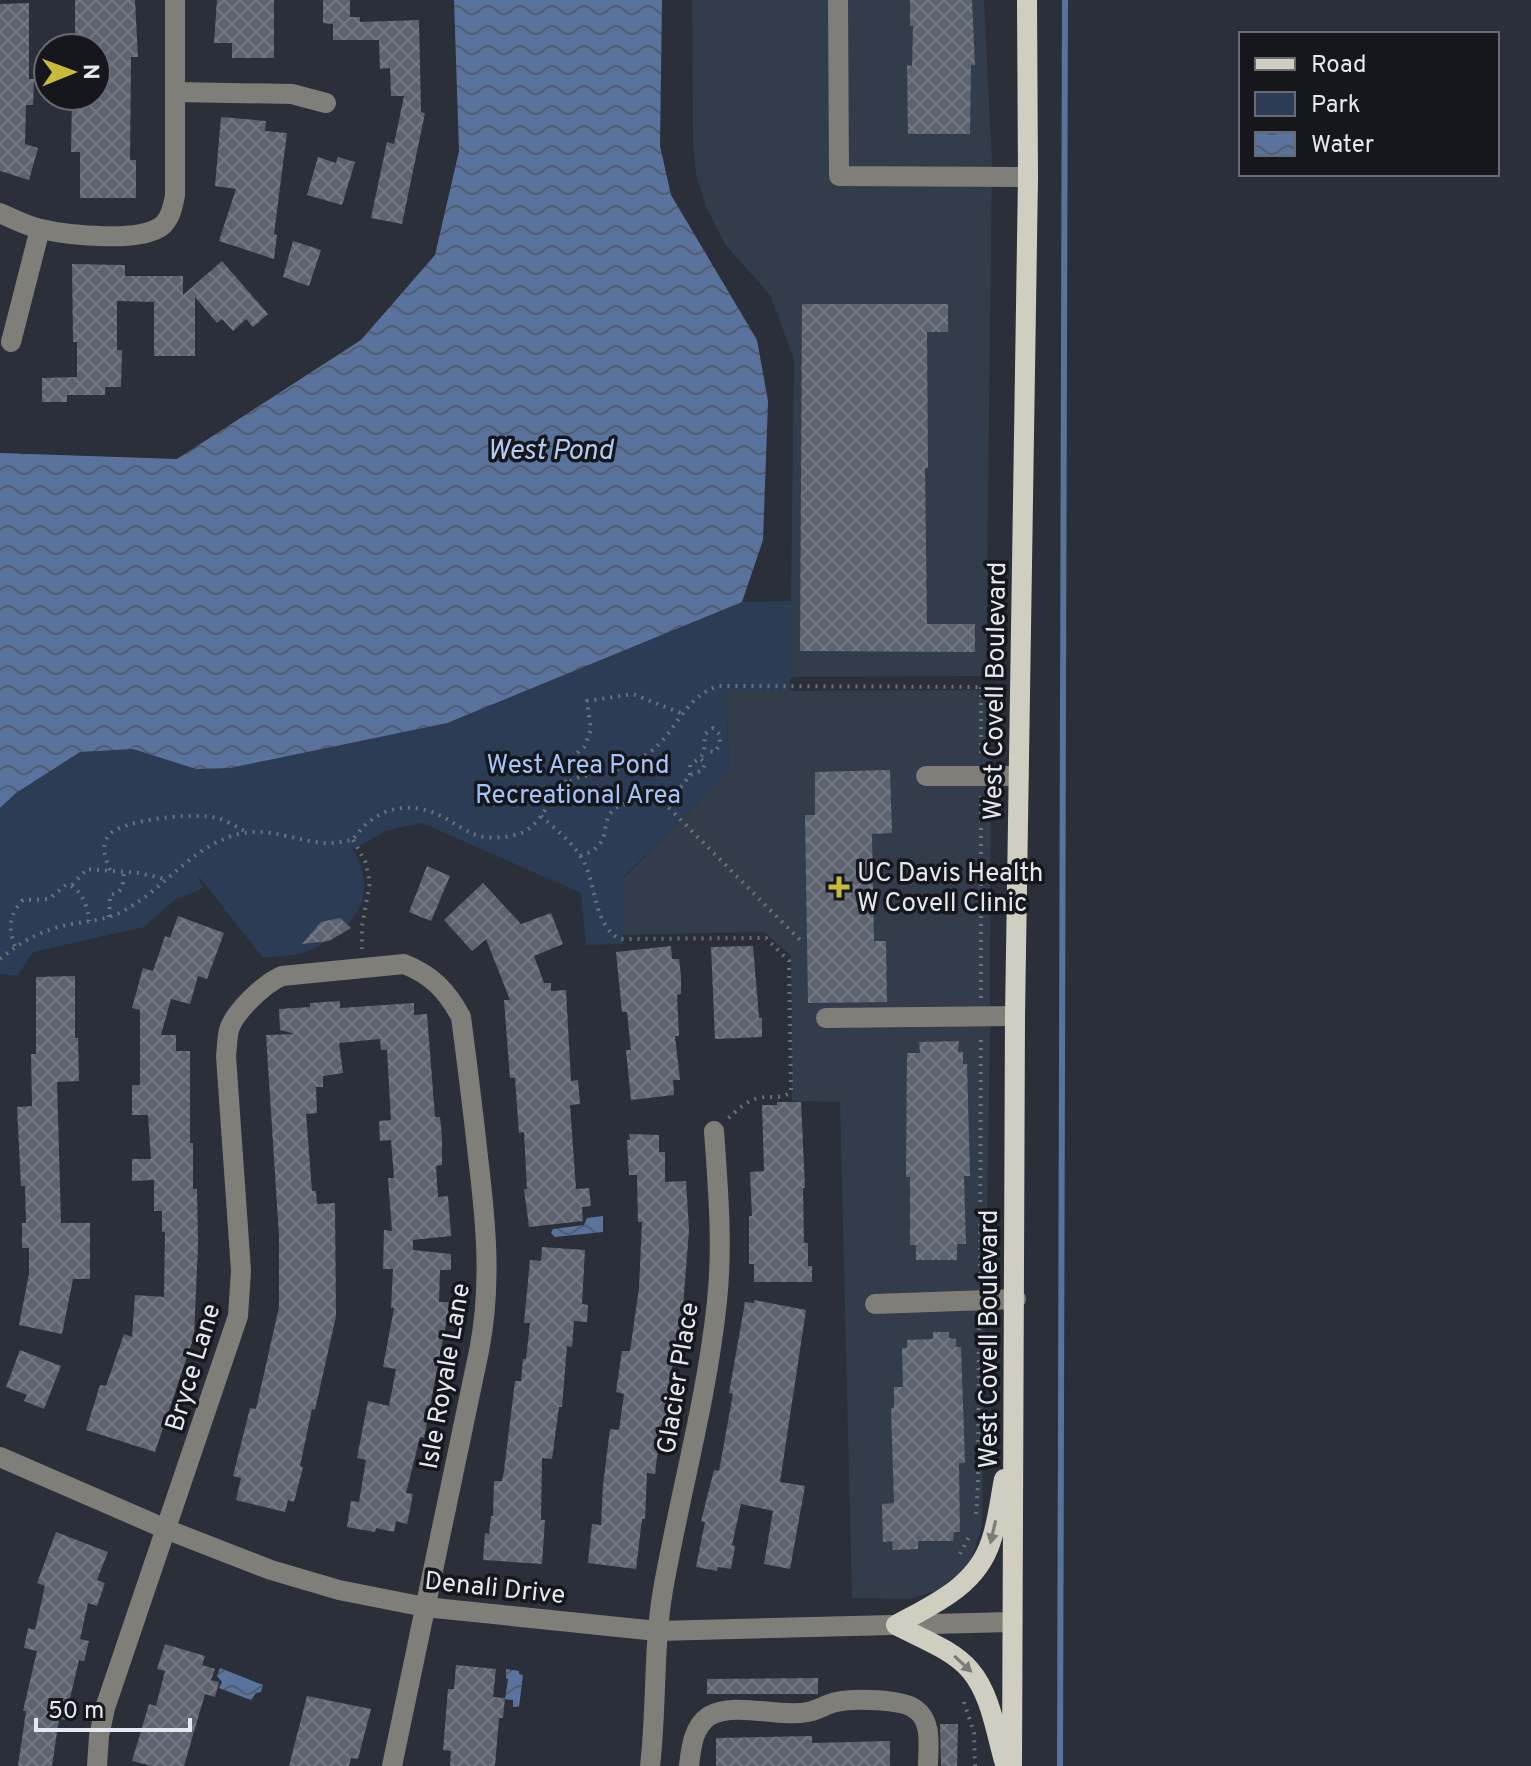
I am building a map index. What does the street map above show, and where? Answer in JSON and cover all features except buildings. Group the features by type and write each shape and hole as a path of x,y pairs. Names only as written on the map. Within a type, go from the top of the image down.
{"main road":[{"name":"West Covell Boulevard","path":"1009,1766 1016,1299 1015,1016 1028,177 1027,21 1024,0"},
{"path":"896,1625 952,1594 973,1576 991,1542 1014,1428"},
{"path":"896,1625 956,1657 971,1671 985,1696 1009,1766"}],"street":[{"path":"0,213 40,229 90,235 132,236 163,226 171,213 175,195 175,0"},
{"path":"838,0 839,176 1028,177"},
{"path":"176,92 292,94 326,103"},
{"path":"11,342 40,229"},
{"path":"926,776 1019,776"},
{"name":"Isle Royale Lane","path":"362,968 404,964 422,971 438,982 461,1017 487,1236 485,1319 392,1766"},
{"name":"Bryce Lane","path":"97,1766 105,1708 168,1530 238,1316 241,1271 226,1056 229,1028 268,982 282,976 362,968"},
{"path":"826,1018 1015,1016"},
{"name":"Glacier Place","path":"650,1766 655,1726 657,1631 717,1302 721,1237 714,1131"},
{"path":"875,1304 1016,1299"},
{"name":"Denali Drive","path":"0,1457 168,1530 308,1583 425,1607 657,1631 1012,1622"},
{"path":"689,1766 696,1731 710,1715 736,1710 806,1713 838,1701 901,1702 914,1708 924,1717 928,1731 928,1766"}],"path":[{"path":"353,840 361,827 376,815 392,808 410,807 433,812 476,835 499,838 522,834 566,785 580,777 628,766 652,751 692,700 718,686 1021,687"},
{"path":"957,1560 975,1527 977,1499 981,687"},
{"path":"566,785 573,757 584,747 591,730 587,701 633,694 683,714"},
{"path":"690,775 690,765 701,759 706,751 705,734 713,728 720,735 720,744 715,752 706,751"},
{"path":"666,794 676,791 690,775 699,773 705,767 701,759"},
{"path":"580,856 594,852 600,846 612,813 617,808 647,798"},
{"path":"663,802 802,942"},
{"path":"110,870 104,855 105,846 109,835 122,826 167,818 214,816 247,833"},
{"path":"541,816 580,856 591,878 604,923 612,935 620,939 766,938 789,961 791,1092 782,1097 759,1097 749,1101 714,1131"},
{"path":"0,959 24,939 59,927 109,917 151,895 165,879 202,851 235,835 260,831 325,843 353,840"},
{"path":"353,840 365,861 370,882 362,926 362,968"},
{"path":"72,885 87,869 165,879"},
{"path":"109,917 110,895 118,893 123,886 124,872"},
{"path":"15,946 10,922 16,907 23,900 49,899 64,885 72,885 84,897 90,921"},
{"path":"963,1699 974,1733 975,1766"}],"shaded area":[{"path":"692,0 984,0 992,162 986,676 790,677 794,359 770,295 725,244 706,206 696,175"},
{"path":"991,690 990,1034 982,1526 971,1560 961,1574 943,1589 910,1599 852,1598 840,1102 792,1101 791,956 764,932 622,935 623,879 729,769 726,691"}],"green space":[{"name":"West Area Pond Recreational Area","path":"791,601 790,691 726,691 729,769 623,878 623,944 586,945 581,893 422,823 388,830 353,849 364,881 359,908 341,931 307,951 263,958 197,874 203,888 175,900 144,927 33,952 17,976 0,974 0,808 16,793 80,752 133,749 196,769 446,723 742,602"}],"water":[{"name":"West Pond","path":"454,0 662,0 660,146 671,195 757,340 768,401 763,540 742,602 447,723 230,768 196,769 133,749 80,752 16,793 0,808 0,453 177,459 361,340 435,255 459,151"},
{"path":"603,1216 603,1232 555,1237 551,1233 553,1229 584,1225 587,1218"},
{"path":"220,1668 263,1685 261,1692 251,1700 219,1688 222,1682 217,1676"},
{"path":"506,1669 519,1671 523,1675 519,1707 513,1707 513,1700 505,1699"}],"waterway":[{"path":"1060,1766 1065,0"}],"place":[{"name":"UC Davis Health W Covell Clinic","path":"839,887"}]}
